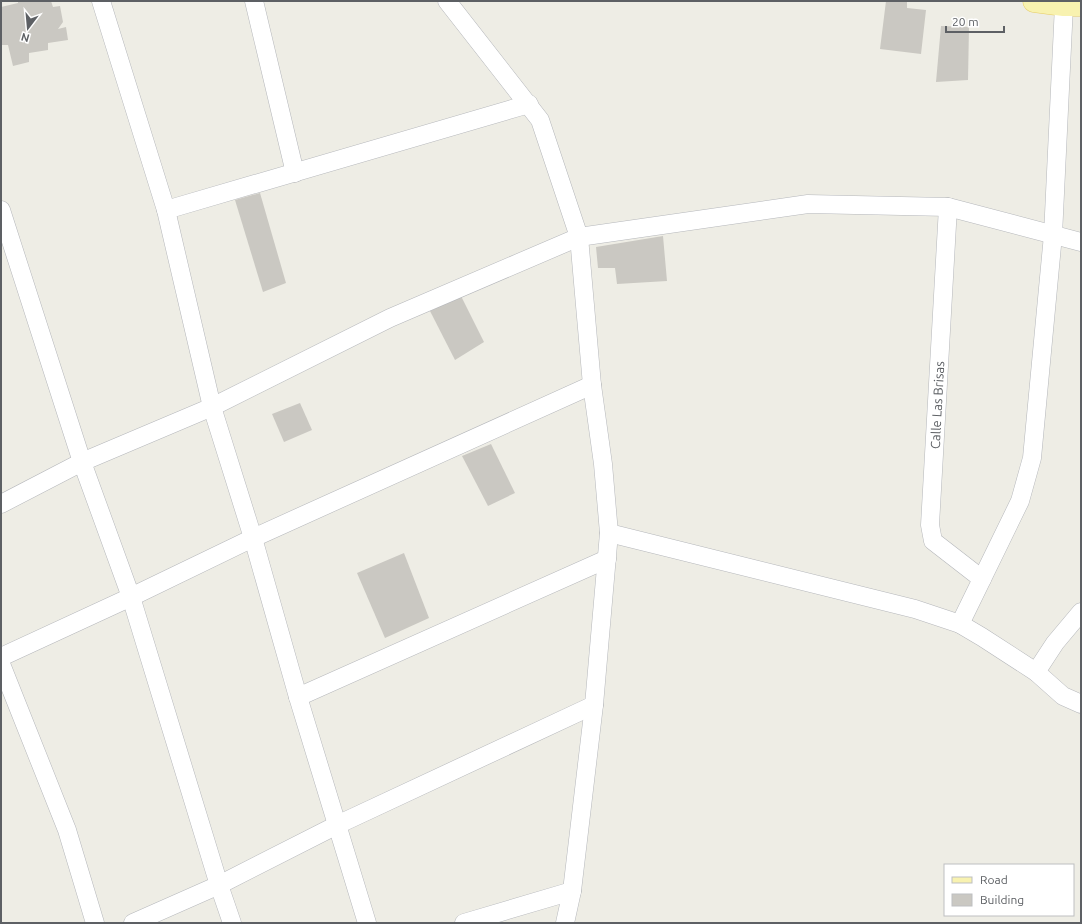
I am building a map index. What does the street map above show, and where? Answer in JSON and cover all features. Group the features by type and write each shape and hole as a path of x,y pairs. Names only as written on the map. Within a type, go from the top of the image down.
{"main road":[{"path":"1034,1 1072,5"}],"street":[{"path":"101,1 166,210 212,407 253,538 337,826 368,923"},
{"path":"254,1 295,173"},
{"path":"446,1 540,120 579,237 592,385 603,464 609,533 594,705 572,891 566,923"},
{"path":"960,624 1020,501 1032,458 1053,235 1072,5"},
{"path":"166,210 528,104"},
{"path":"1,504 82,462 212,407 390,318 579,237 808,204 948,207 1081,242"},
{"name":"Calle Las Brisas","path":"948,207 930,525 933,541 982,579"},
{"path":"1,210 82,462 131,597 232,923"},
{"path":"1,657 131,597 253,538 592,385"},
{"path":"609,533 915,609 960,624 1036,672 1063,696 1081,704"},
{"path":"298,696 606,559"},
{"path":"1036,672 1055,643 1081,612"},
{"path":"1,664 67,830 95,923"},
{"path":"133,923 219,885 337,826 594,705"},
{"path":"464,923 572,891"}],"building":[{"path":"18,1 51,1 53,7 60,6 63,22 58,29 66,27 68,40 48,43 48,50 29,53 29,62 13,66 8,45 1,45 1,7 18,3"},
{"path":"886,1 907,1 907,8 926,10 921,54 880,49"},
{"path":"941,26 969,27 968,80 936,82"},
{"path":"260,193 286,283 263,292 235,200"},
{"path":"663,236 667,281 617,284 615,268 598,268 596,247"},
{"path":"461,296 484,342 455,360 430,311"},
{"path":"300,403 312,430 284,442 272,414"},
{"path":"491,444 515,493 488,506 462,456"},
{"path":"404,553 429,618 385,638 357,573"}]}
